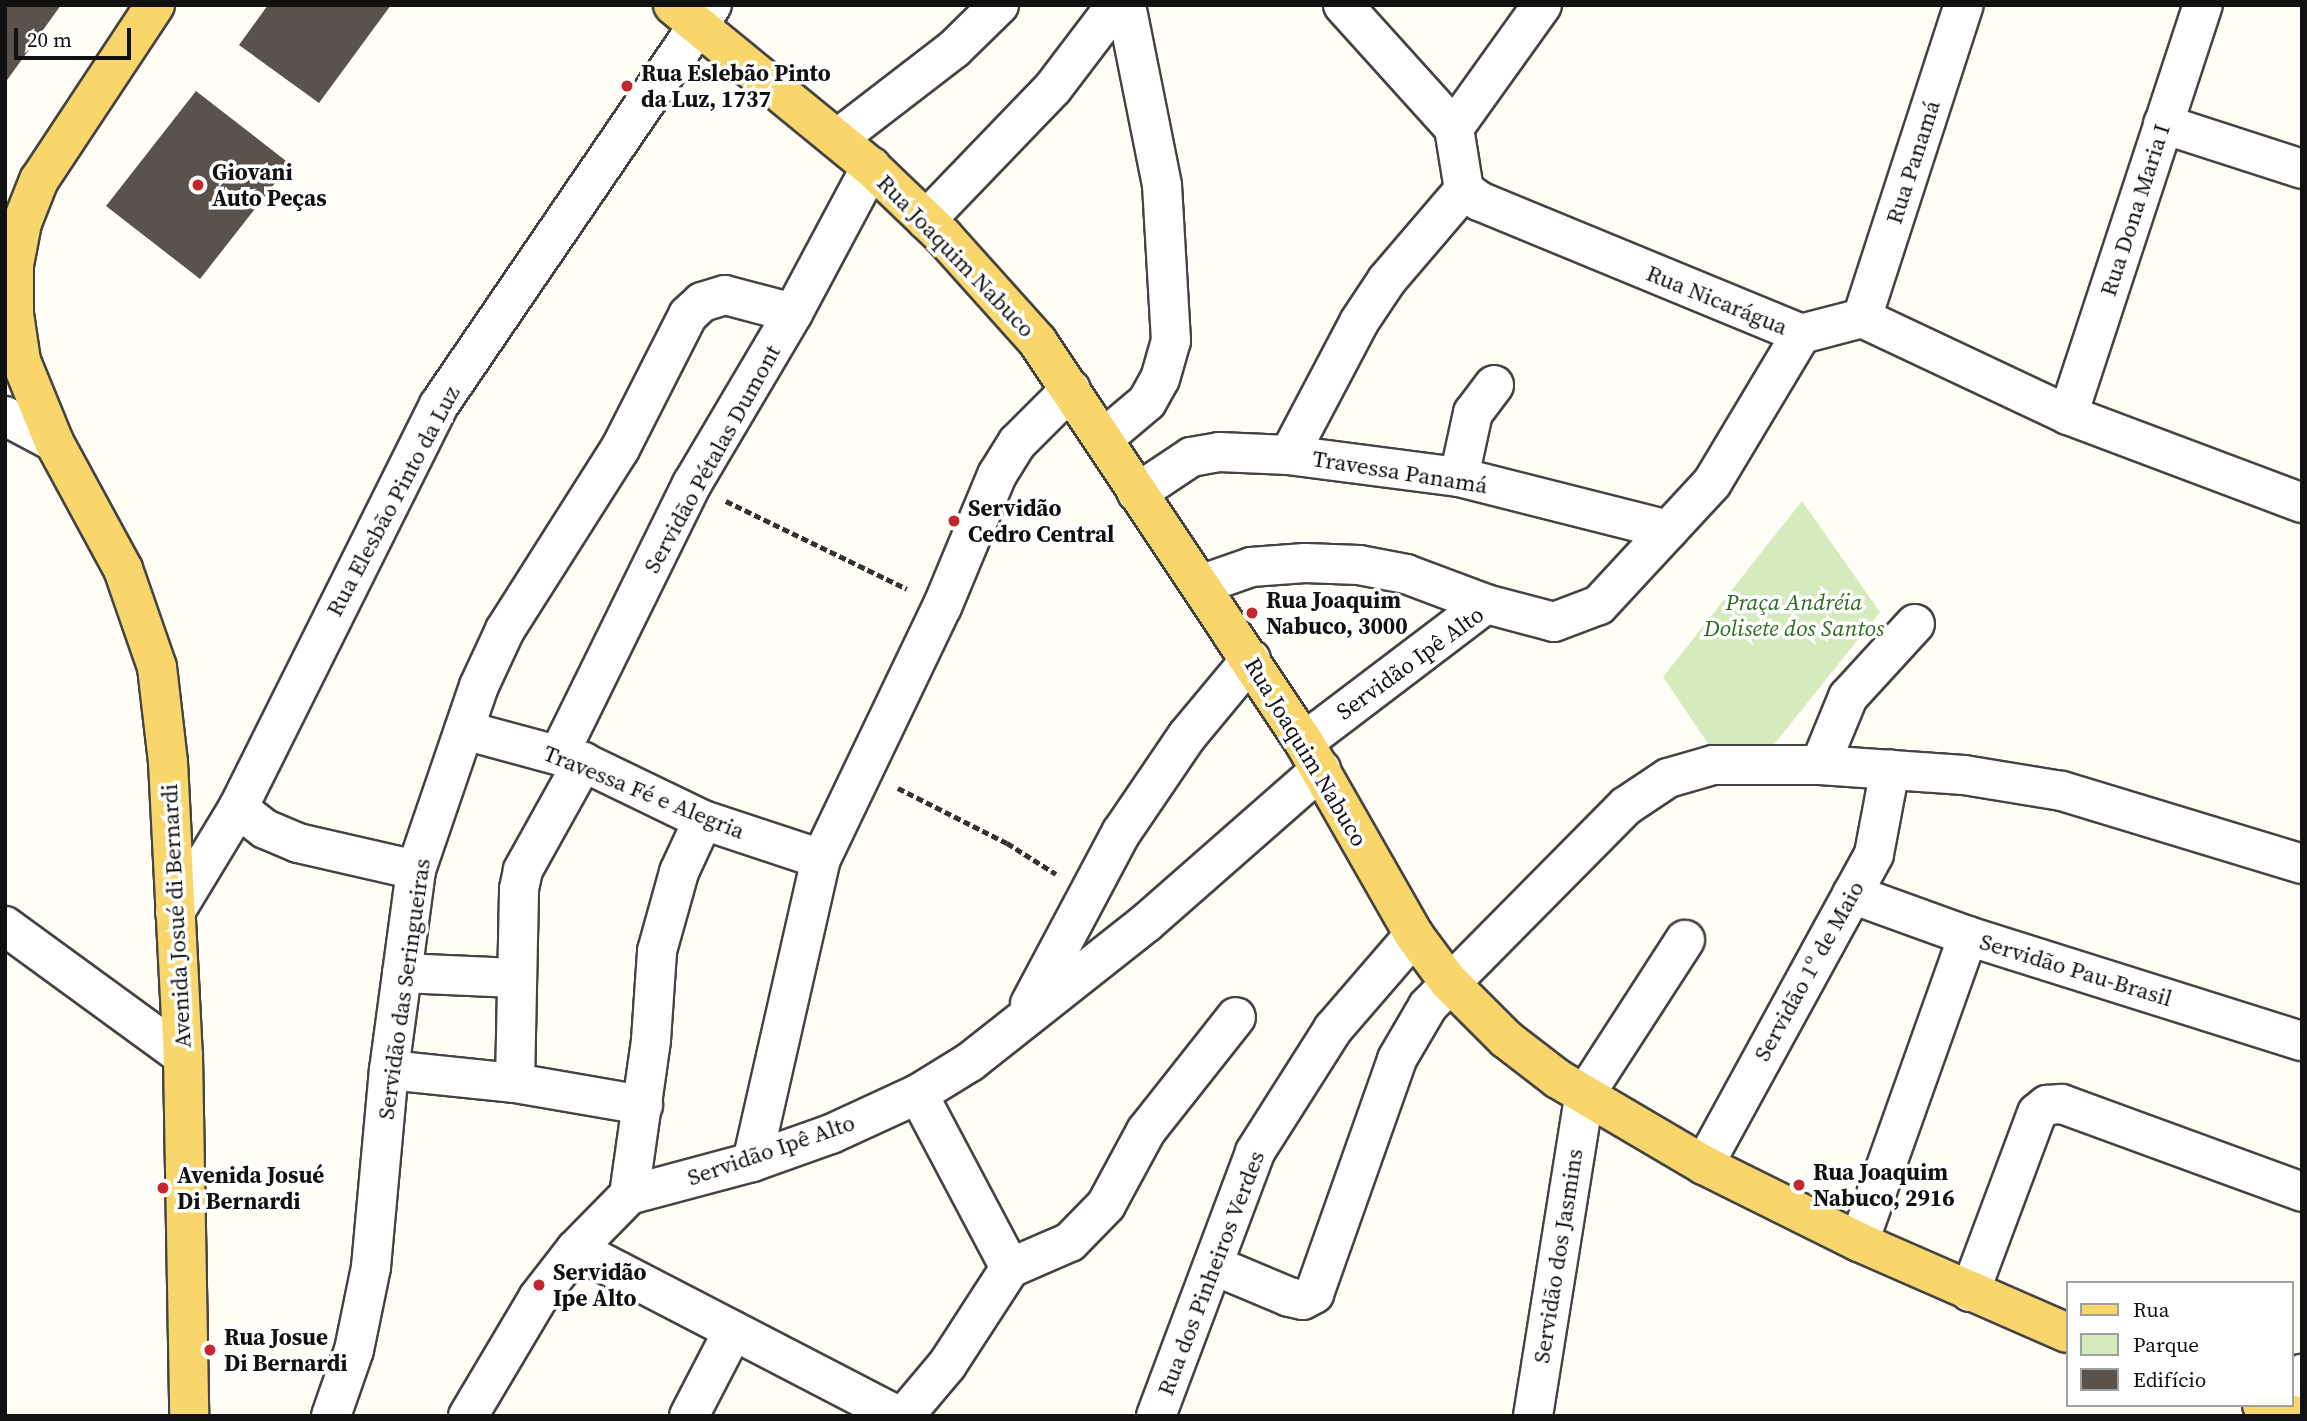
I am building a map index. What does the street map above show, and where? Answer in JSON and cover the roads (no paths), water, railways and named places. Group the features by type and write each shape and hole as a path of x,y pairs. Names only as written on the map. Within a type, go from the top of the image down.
{"main road":[{"name":"Avenida Josué di Bernardi","path":"155,5 75,120 39,180 23,223 14,265 14,313 21,361 54,442 123,569 158,667 168,750 183,1056 189,1416"},
{"name":"Rua Joaquim Nabuco","path":"695,11 870,167 997,293 1071,389 1137,493 1251,659 1312,755 1414,935 1448,981 1506,1039 1584,1096 1704,1165 1859,1242 2066,1333"}],"street":[{"path":"837,139 954,49 999,5"},
{"path":"926,220 1053,88 1116,5"},
{"path":"1103,439 1147,402 1160,379 1171,341 1163,185 1126,5"},
{"path":"1289,455 1366,311 1464,190 1454,128 1343,5"},
{"path":"1454,128 1542,5"},
{"name":"Rua Panamá","path":"1862,318 1964,5"},
{"name":"Rua Dona Maria I","path":"2068,415 2203,5"},
{"name":"Rua Elesbão Pinto da Luz","path":"175,912 238,808 439,405 695,11"},
{"path":"2163,124 2302,169"},
{"name":"Servidão Pétalas Dumont","path":"514,1083 515,978 523,870 692,484 793,313 870,167"},
{"name":"Rua Nicarágua","path":"1464,190 1514,217 1801,334 1862,318"},
{"name":"Servidão das Seringueiras","path":"331,1416 354,1350 371,1267 389,1070 416,870 464,730 505,630 620,449 688,315 702,302 724,295 793,313"},
{"path":"1862,318 2068,415 2302,503"},
{"name":"Servidão Ipê Alto","path":"629,1195 752,1162 831,1134 918,1094 1017,1028 1086,967 1146,923 1312,755 1486,604 1554,622 1579,616 1599,605 1712,482 1801,334"},
{"path":"1459,477 1473,413 1494,385"},
{"path":"752,1162 821,859 942,607 997,475 1017,443 1071,389"},
{"path":"5,416 54,442"},
{"name":"Travessa Panamá","path":"1137,493 1191,457 1219,452 1289,455 1459,477 1668,530"},
{"path":"1200,585 1251,567 1305,563 1359,565 1406,574 1486,604"},
{"path":"1820,765 1848,698 1915,624"},
{"path":"1017,1028 1149,790 1251,659"},
{"name":"Travessa Fé e Alegria","path":"464,730 571,758 703,821 821,859"},
{"path":"1213,1265 1289,1297 1303,1300 1314,1294 1397,1059 1448,981 1626,806 1668,778 1713,765 1820,765 1890,769 2062,791 2302,864"},
{"name":"Servidão 1º de Maio","path":"1704,1165 1852,894 1882,831 1890,769"},
{"path":"238,808 265,829 298,843 416,870"},
{"path":"468,1416 538,1298 576,1249 629,1195 643,1105 657,951 679,872 703,821"},
{"name":"Servidão Pau-Brasil","path":"1852,894 1968,936 2302,1041"},
{"path":"5,926 183,1056"},
{"name":"Rua dos Pinheiros Verdes","path":"1160,1414 1236,1197 1273,1118 1333,1029 1414,935"},
{"path":"1859,1242 1968,936"},
{"path":"1584,1096 1685,940"},
{"path":"401,973 515,978"},
{"path":"904,1416 947,1365 1010,1268 1070,1242 1106,1205 1146,1131 1236,1017"},
{"path":"389,1070 514,1083 643,1105"},
{"path":"918,1094 1010,1268"},
{"name":"Servidão dos Jasmins","path":"1533,1416 1584,1096"},
{"path":"1970,1292 2037,1112 2047,1105 2062,1104 2302,1192"},
{"path":"576,1249 898,1416"},
{"path":"689,1416 733,1331"},
{"path":"2293,1392 2302,1374"}],"place":[{"name":"Rua Eslebão Pinto da Luz, 1737","path":"627,86"},
{"name":"Giovani Auto Peças","path":"198,185"},
{"name":"Servidão Cedro Central","path":"954,521"},
{"name":"Rua Joaquim Nabuco, 3000","path":"1252,613"},
{"name":"Rua Joaquim Nabuco, 2916","path":"1799,1185"},
{"name":"Avenida Josué Di Bernardi","path":"163,1188"},
{"name":"Servidão Ipe Alto","path":"539,1285"},
{"name":"Rua Josue Di Bernardi","path":"210,1350"}],"park label":[{"name":"Praça Andréia Dolisete dos Santos","path":"1794,615"}]}
